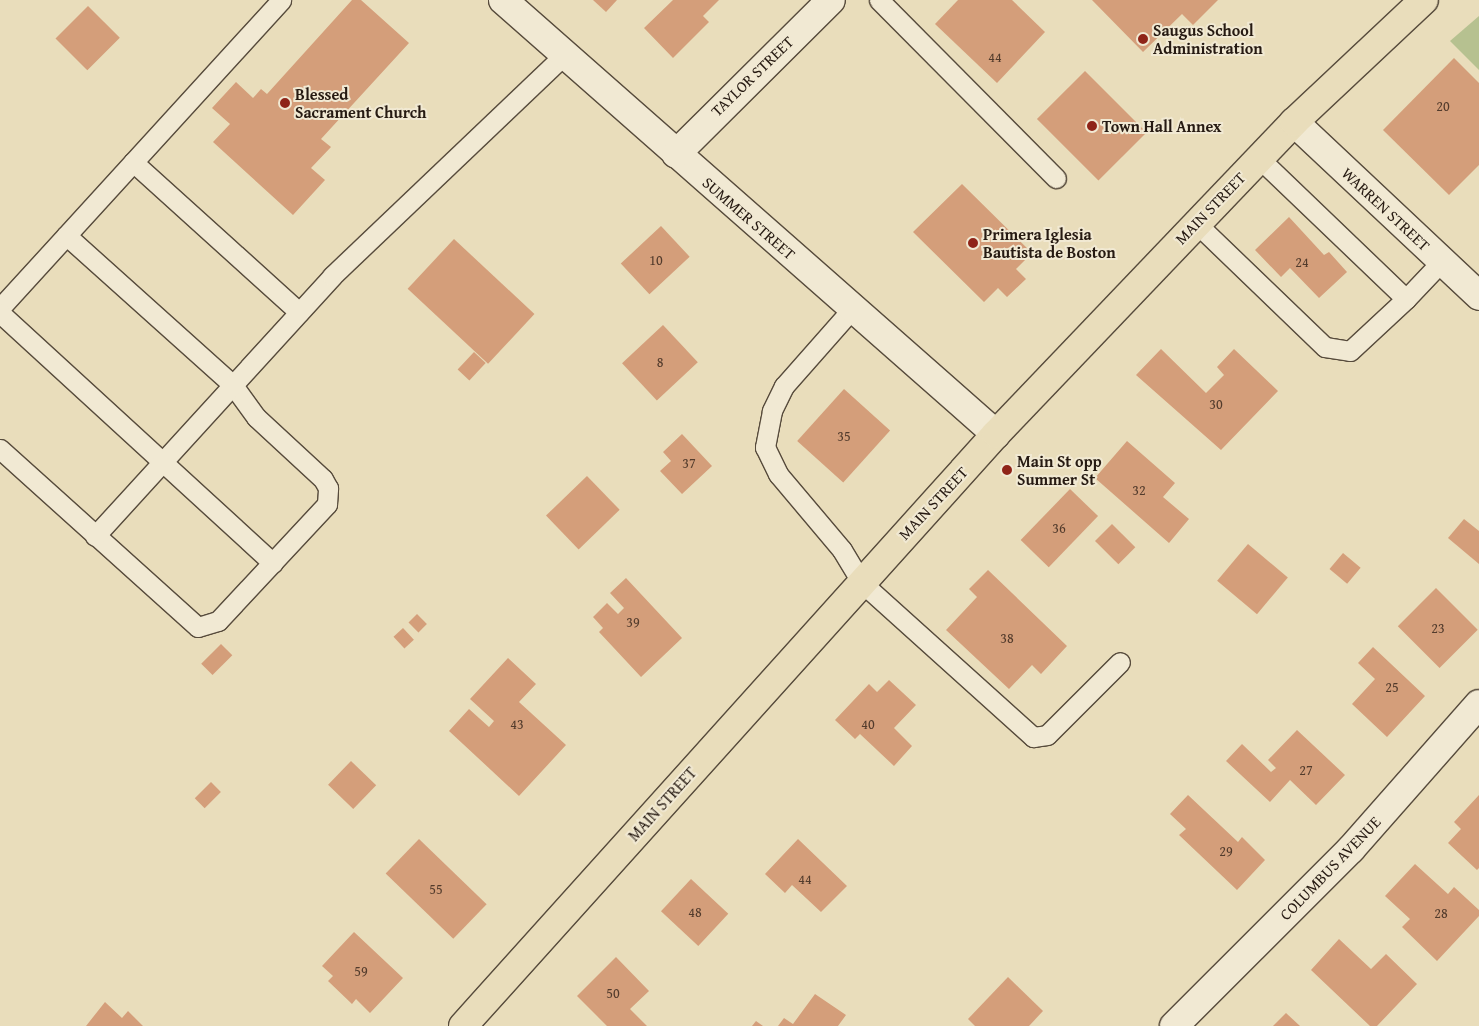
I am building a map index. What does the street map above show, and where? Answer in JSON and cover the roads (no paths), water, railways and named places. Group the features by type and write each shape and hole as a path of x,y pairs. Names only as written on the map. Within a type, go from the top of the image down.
{"main road":[{"name":"MAIN STREET","path":"462,1026 996,434 1294,122 1424,0"}],"street":[{"name":"SUMMER STREET","path":"503,0 996,434"},
{"name":"TAYLOR STREET","path":"676,154 831,0"},
{"name":"WARREN STREET","path":"1294,122 1479,296"},
{"name":"COLUMBUS AVENUE","path":"1174,1026 1352,848 1479,704"}],"lane":[{"path":"0,308 280,0"},
{"path":"879,0 1056,178"},
{"path":"95,536 299,312 565,54"},
{"path":"1259,158 1406,299"},
{"path":"133,162 299,312"},
{"path":"1196,223 1325,347 1350,351 1406,299 1442,261"},
{"path":"0,449 198,627 214,625 327,504 328,488 256,417 233,385 66,235"},
{"path":"852,309 784,386 772,410 765,447 778,474 845,554 861,582 1033,737 1047,735 1120,662"},
{"path":"0,313 273,563"}],"place":[{"name":"Saugus School Administration","path":"1143,39"},
{"name":"Blessed Sacrament Church","path":"285,103"},
{"name":"Town Hall Annex","path":"1092,126"},
{"name":"Primera Iglesia Bautista de Boston","path":"973,243"},
{"name":"Main St opp Summer St","path":"1007,470"}]}
